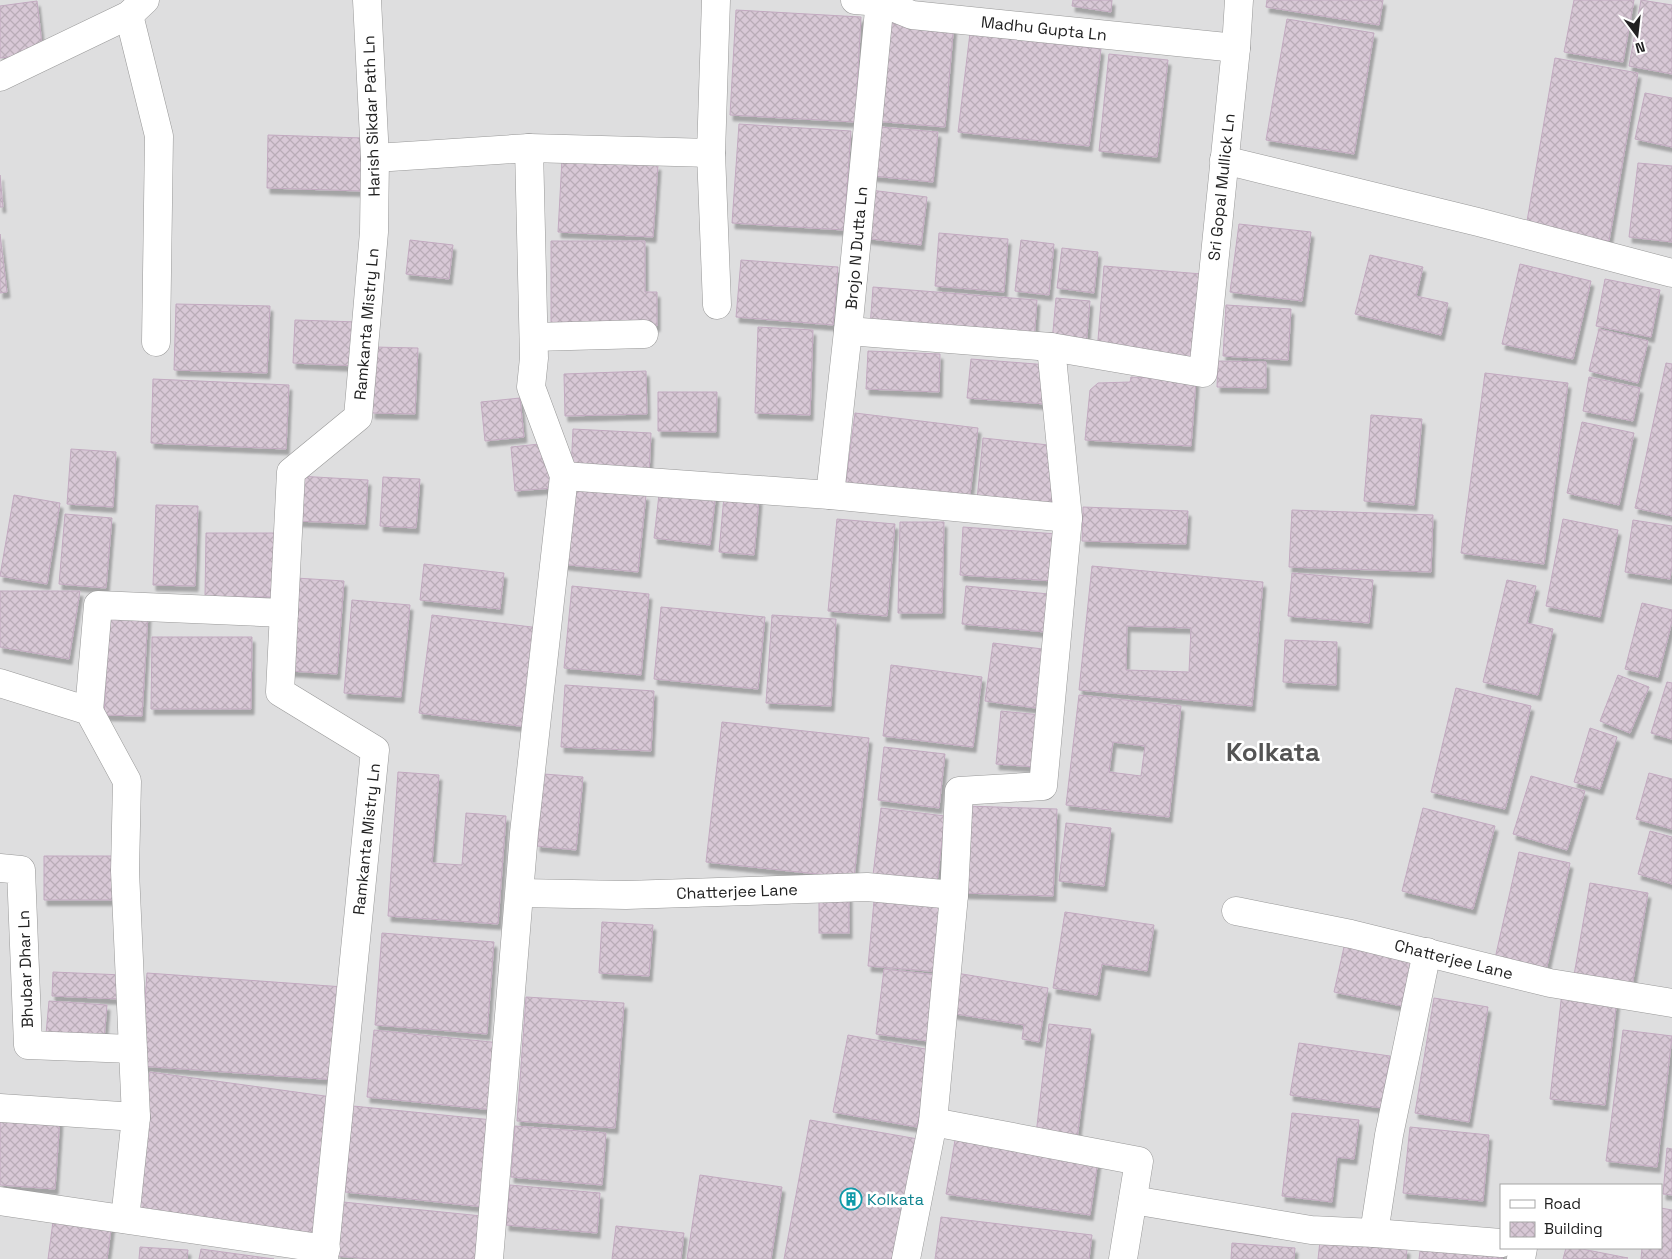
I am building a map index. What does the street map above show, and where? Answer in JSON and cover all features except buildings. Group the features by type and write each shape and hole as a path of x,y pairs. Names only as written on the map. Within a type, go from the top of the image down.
{"street":[{"name":"Harish Sikdar Path Ln","path":"367,0 375,158 374,232"},
{"path":"716,0 711,153 717,305"},
{"name":"Sri Gopal Mullick Ln","path":"1051,347 1203,373 1236,48 1239,0"},
{"name":"Madhu Gupta Ln","path":"871,1 912,15 1236,48"},
{"name":"Brojo N Dutta Ln","path":"830,495 848,331 871,1"},
{"path":"0,77 137,8 159,136 156,342"},
{"path":"489,1259 524,833 564,476 531,387 534,337 529,148"},
{"path":"375,158 529,148 711,153"},
{"path":"1224,160 1672,272"},
{"name":"Ramkanta Mistry Ln","path":"325,1254 375,750 280,692 292,472 358,417 374,232"},
{"path":"848,331 1051,347 1068,518 1043,786 959,791 954,894 933,1122 906,1259"},
{"path":"534,337 644,334"},
{"path":"564,476 830,495 1068,518"},
{"path":"125,1220 136,1117 125,871 127,780 89,711 98,605 284,613"},
{"path":"0,683 89,711"},
{"name":"Bhubar Dhar Ln","path":"0,868 21,870 28,1045 132,1048"},
{"name":"Chatterjee Lane","path":"520,893 626,895 867,887 954,894"},
{"name":"Chatterjee Lane","path":"1236,911 1351,934 1550,983 1672,1003"},
{"path":"1374,1233 1389,1135 1427,952"},
{"path":"0,1108 136,1117"},
{"path":"933,1122 1139,1161 1123,1259"},
{"path":"1133,1200 1311,1230 1500,1243"},
{"path":"0,1205 125,1220 325,1254"}],"shaded area":[{"path":"0,0 1672,0 1672,1259 0,1259"}],"place":[{"name":"Kolkata","path":"851,1199"}],"district":[{"name":"Kolkata","path":"1273,752"}]}
